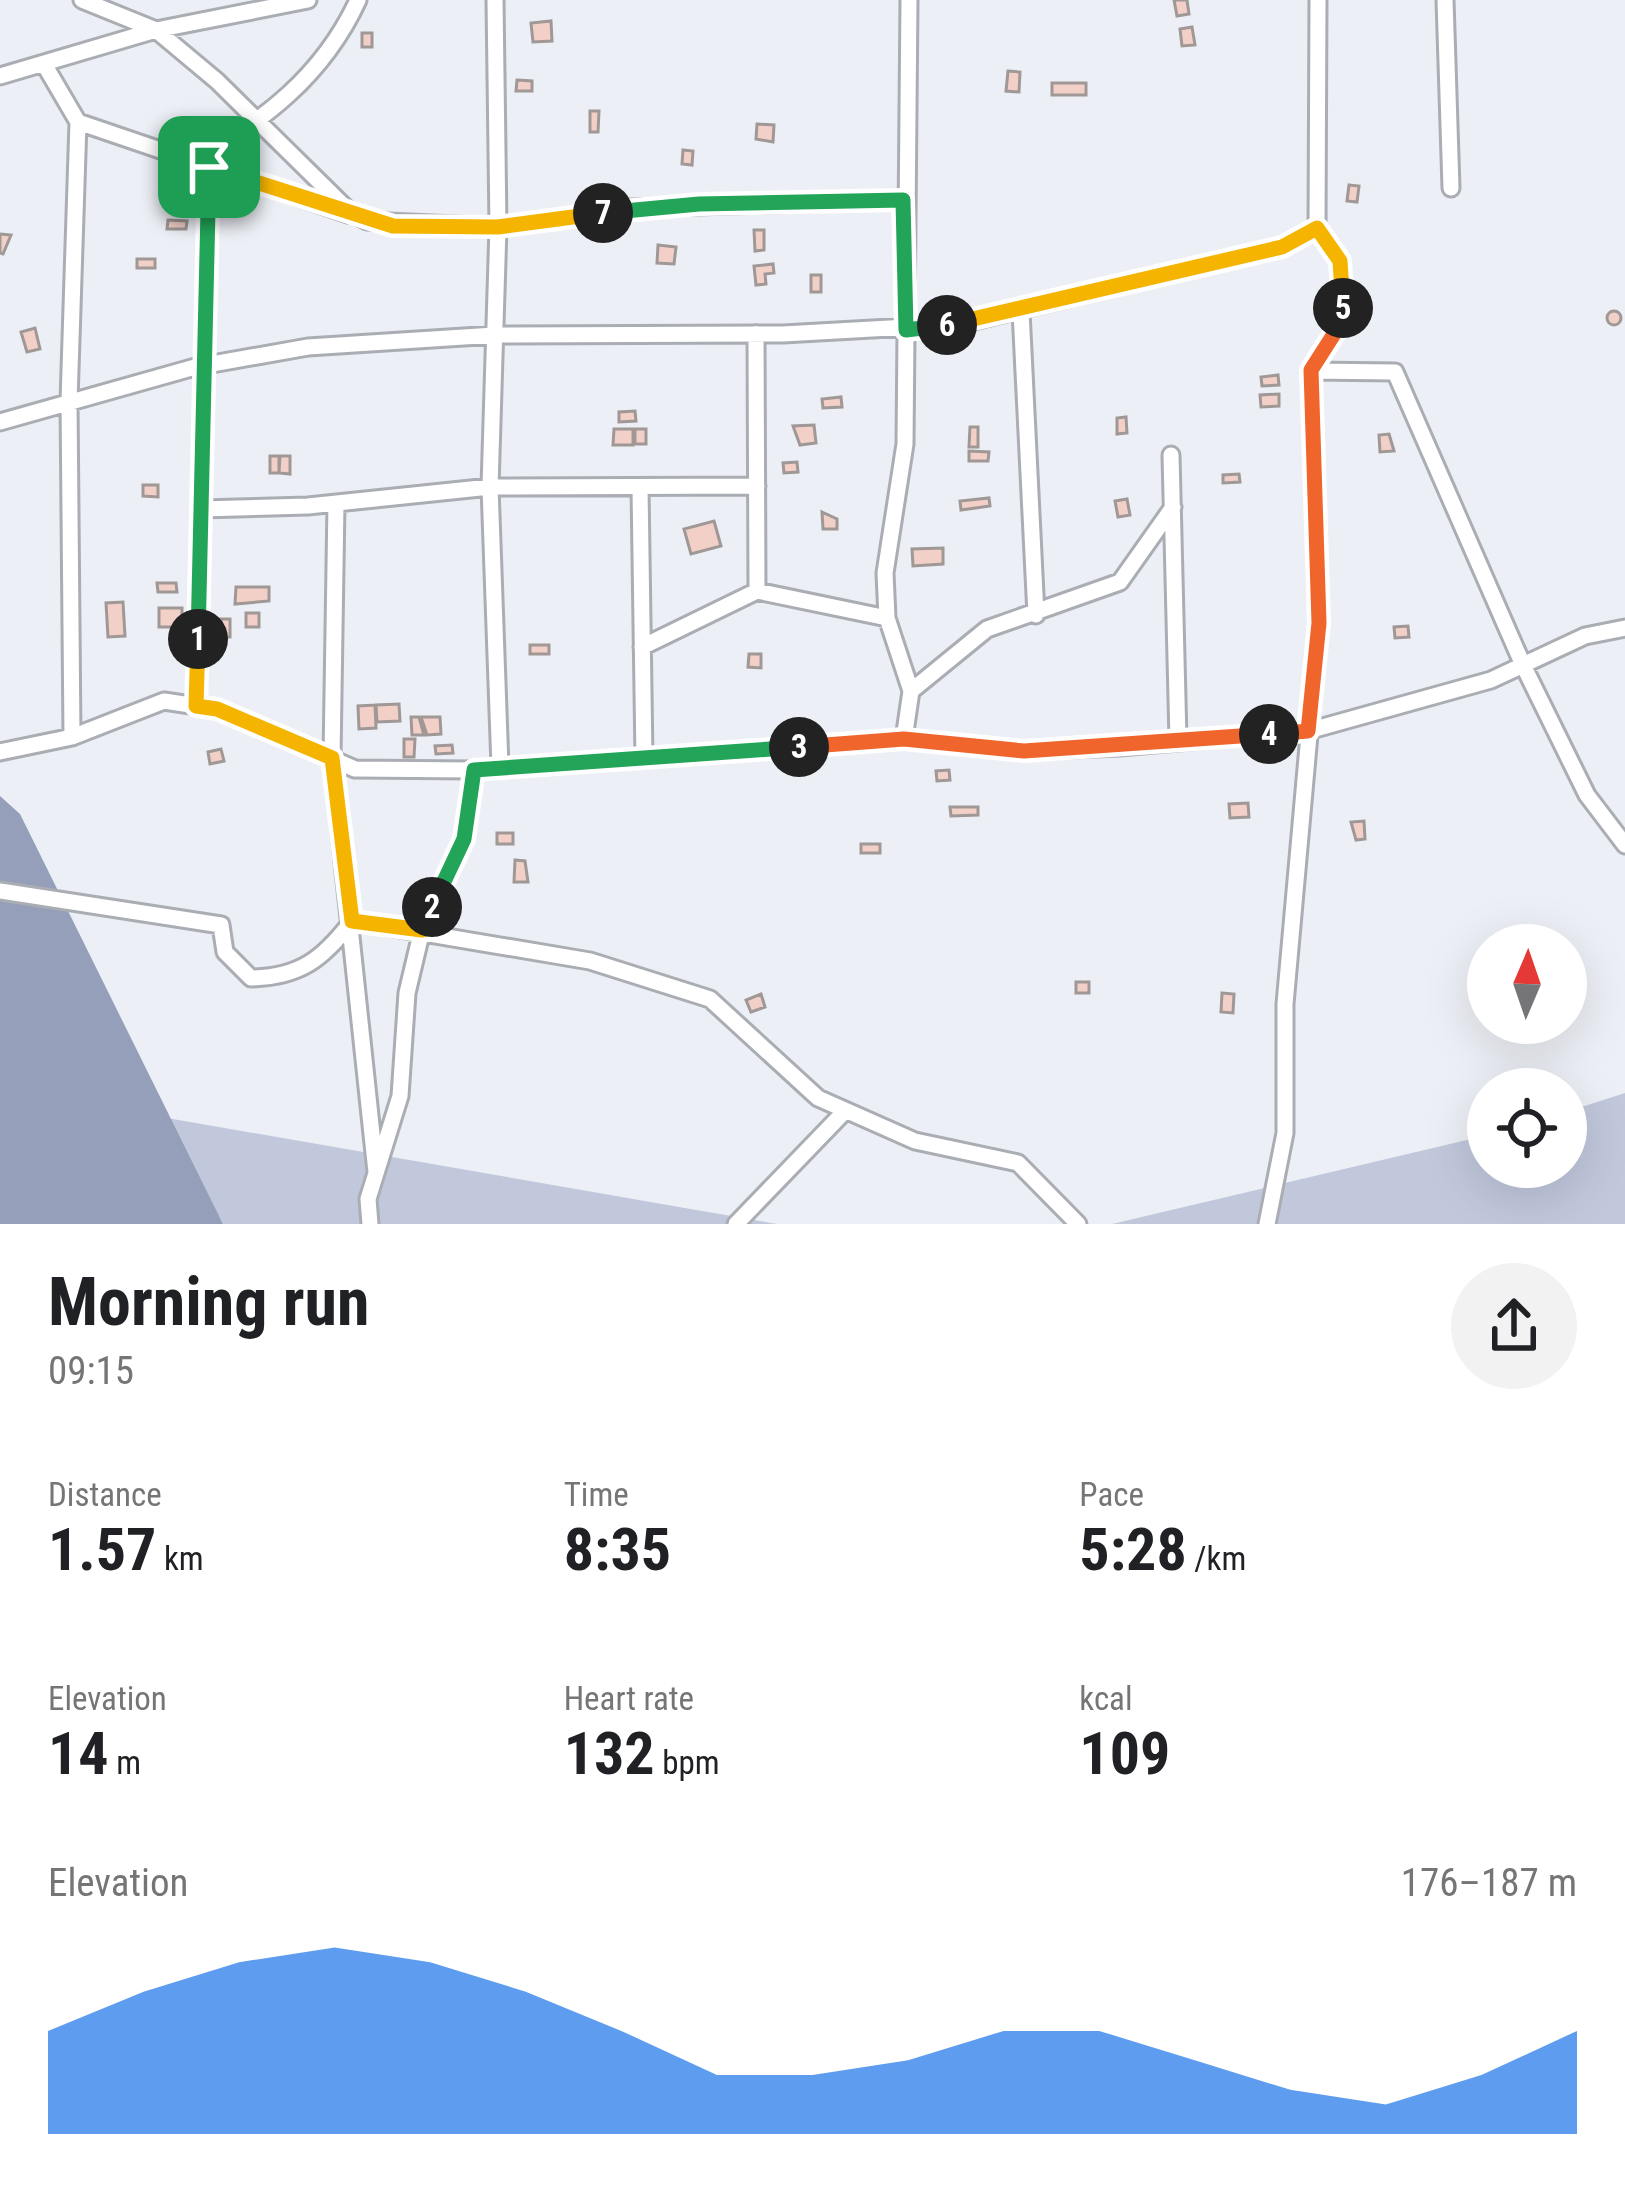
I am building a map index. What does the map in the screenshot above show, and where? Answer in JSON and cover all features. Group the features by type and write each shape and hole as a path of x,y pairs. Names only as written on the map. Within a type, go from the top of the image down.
{"street":[{"path":"82,0 156,30 217,81 356,217"},
{"path":"0,76 156,30 308,0"},
{"path":"192,161 257,125 316,66 358,0"},
{"path":"495,0 498,227 490,487 500,767"},
{"path":"904,739 911,691 887,618 885,573 905,444 903,200 909,0"},
{"path":"1267,1224 1285,1132 1285,1004 1297,916 1319,623 1311,370 1343,320 1340,261 1317,228 1318,0"},
{"path":"1445,0 1451,188"},
{"path":"44,64 78,122 69,401 73,737"},
{"path":"78,122 393,226 498,227 676,206 903,200"},
{"path":"196,706 209,167"},
{"path":"0,422 204,365 308,347 495,334 906,330 1021,311 1282,247 1317,228"},
{"path":"1021,311 1036,615"},
{"path":"756,334 757,591"},
{"path":"1311,370 1395,372 1523,665 1587,795 1625,845"},
{"path":"1171,454 1178,740"},
{"path":"201,509 336,503 490,487 757,486"},
{"path":"640,487 644,759"},
{"path":"336,503 332,758 376,1172"},
{"path":"911,691 986,628 1036,615 1120,582 1172,507"},
{"path":"642,647 757,591 887,618"},
{"path":"0,752 73,737 164,701 217,709 355,770 474,770 904,739 1024,751 1308,731 1491,680 1585,636 1625,628"},
{"path":"370,1224 368,1198 400,1096 407,992 422,930 464,839 474,770"},
{"path":"0,891 221,925 225,952 251,979 288,978 326,955 352,921"},
{"path":"352,921 590,961 710,999 791,1076 845,1111 915,1141 1018,1163 1078,1224"},
{"path":"736,1224 845,1111"}],"shaded area":[{"path":"0,796 20,814 223,1224 0,1224"},
{"path":"1625,1093 1625,1224 1112,1224 1467,1140 1467,1188 1587,1188 1587,1105"},
{"path":"167,1118 777,1224 223,1224"}],"building":[{"path":"1174,0 1187,0 1189,14 1177,16"},
{"path":"551,21 552,41 533,42 531,23"},
{"path":"1192,27 1195,45 1182,46 1180,29"},
{"path":"362,33 372,33 372,47 362,47"},
{"path":"1008,71 1020,72 1019,92 1006,91"},
{"path":"517,80 532,81 532,91 516,91"},
{"path":"1052,83 1086,83 1086,95 1052,95"},
{"path":"590,111 599,111 598,132 590,132"},
{"path":"757,124 774,125 773,142 756,139"},
{"path":"683,150 693,151 692,165 682,164"},
{"path":"1349,185 1359,186 1357,202 1347,201"},
{"path":"168,220 187,221 186,229 167,229"},
{"path":"754,230 764,230 764,250 755,251"},
{"path":"0,234 11,235 3,254 0,253"},
{"path":"658,245 676,247 674,264 657,263"},
{"path":"137,259 155,259 155,268 137,268"},
{"path":"773,264 774,273 765,274 766,284 756,285 754,266"},
{"path":"811,275 821,275 821,292 811,292"},
{"path":"1614,311 1621,318 1614,325 1607,318"},
{"path":"35,328 40,349 27,352 21,332"},
{"path":"1278,375 1279,385 1262,386 1261,377"},
{"path":"1279,394 1279,406 1261,407 1260,395"},
{"path":"841,397 842,407 823,408 822,399"},
{"path":"635,411 636,421 619,422 619,412"},
{"path":"1126,417 1127,433 1117,434 1117,418"},
{"path":"814,425 816,443 800,445 793,426"},
{"path":"970,427 978,427 978,447 969,447"},
{"path":"614,429 633,429 633,445 613,445"},
{"path":"635,429 646,429 646,444 635,444"},
{"path":"1389,434 1394,451 1380,452 1379,435"},
{"path":"969,451 989,452 988,461 969,461"},
{"path":"270,456 279,456 279,473 270,473"},
{"path":"280,456 290,456 290,474 279,473"},
{"path":"797,462 798,472 784,473 783,463"},
{"path":"1239,474 1240,482 1223,483 1223,475"},
{"path":"143,485 158,485 158,497 143,496"},
{"path":"989,498 990,506 961,510 960,501"},
{"path":"1127,499 1130,515 1118,517 1115,501"},
{"path":"822,512 837,519 837,529 823,529"},
{"path":"714,521 721,546 691,554 684,529"},
{"path":"943,548 943,564 913,566 912,549"},
{"path":"157,583 176,583 177,592 158,592"},
{"path":"236,587 269,587 269,601 235,604"},
{"path":"123,602 125,636 108,637 106,603"},
{"path":"159,608 182,608 182,627 159,627"},
{"path":"246,613 259,613 259,627 246,627"},
{"path":"221,619 230,619 230,637 221,637"},
{"path":"1408,626 1409,637 1395,638 1394,627"},
{"path":"530,645 549,645 549,654 530,654"},
{"path":"749,654 761,654 761,668 748,667"},
{"path":"399,704 400,721 377,722 376,705"},
{"path":"375,705 376,728 359,729 358,706"},
{"path":"411,717 419,717 424,735 412,735"},
{"path":"421,717 440,717 441,734 427,735"},
{"path":"404,739 415,739 414,757 404,757"},
{"path":"452,745 453,753 436,754 435,746"},
{"path":"221,749 224,761 210,764 208,752"},
{"path":"949,770 950,780 937,781 936,771"},
{"path":"1248,803 1249,817 1230,818 1229,804"},
{"path":"950,807 978,807 978,815 951,816"},
{"path":"1364,821 1365,839 1356,840 1351,822"},
{"path":"497,833 513,833 513,844 497,844"},
{"path":"861,844 880,844 880,853 861,853"},
{"path":"515,860 525,861 528,882 514,882"},
{"path":"1076,982 1089,982 1089,993 1076,993"},
{"path":"1222,993 1234,994 1233,1013 1221,1012"},
{"path":"761,994 765,1007 751,1012 746,1000"}],"route":[{"path":"209,167 393,226 498,227 632,208 699,204 903,200 906,330 1021,311 1282,247 1317,228 1340,261 1343,320 1311,370 1319,623 1308,731 1024,751 904,739 474,770 464,839 422,930 352,921 332,758 217,709 196,706 209,167"}]}
